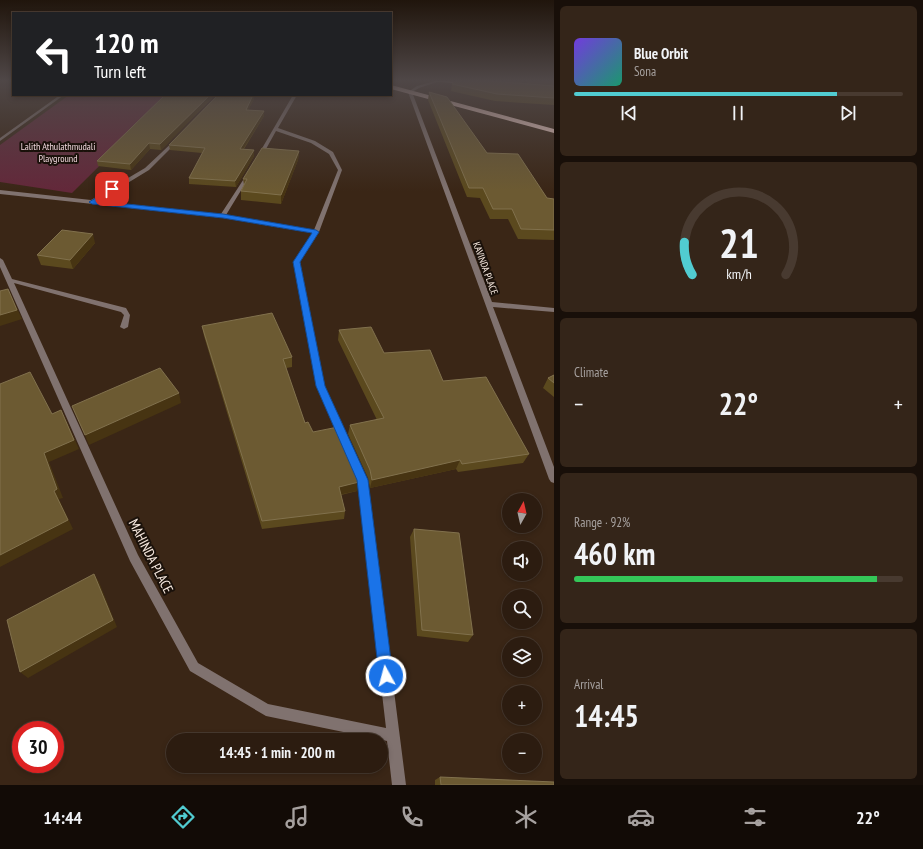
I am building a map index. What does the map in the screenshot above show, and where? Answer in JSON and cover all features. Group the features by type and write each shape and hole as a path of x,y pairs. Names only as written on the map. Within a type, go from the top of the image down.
{"highway":[{"path":"505,118 554,131"},
{"path":"528,118 554,125"}],"street":[{"path":"0,140 31,118"},
{"path":"256,163 282,118"},
{"name":"KAVINDA PLACE","path":"420,118 554,479"},
{"path":"276,129 313,142 331,153 340,170 316,232 297,262 320,386 362,480 399,785"},
{"path":"92,202 147,169 180,135"},
{"path":"223,216 252,169"},
{"path":"0,192 223,216 316,232"},
{"name":"MAHINDA PLACE","path":"0,260 134,558 194,667 266,710 394,736"},
{"path":"9,280 124,310 127,315 124,326"},
{"path":"489,304 554,310"}],"green space":[{"name":"Lalith Athulathmudali Playground","path":"38,118 148,118 72,193 0,182 0,145"}],"building":[{"path":"142,118 187,118 160,144 149,143 130,164 97,161"},
{"path":"196,118 260,118 240,149 254,150 235,181 189,178 205,148 169,145"},
{"path":"440,118 462,118 487,153 518,154 547,198 554,199 554,230 521,229 512,209 493,209 483,188 469,188"},
{"path":"262,148 299,151 281,195 241,191 247,179 243,179"},
{"path":"62,230 93,234 70,260 37,255"},
{"path":"8,289 17,310 0,315 0,291"},
{"path":"272,313 292,357 283,359 305,423 308,422 313,432 338,427 357,470 359,482 339,487 345,511 262,521 202,326"},
{"path":"371,327 384,353 430,350 443,381 486,377 529,454 462,464 460,460 372,480 370,470 350,425 384,418 339,330"},
{"path":"160,368 179,393 85,435 72,406"},
{"path":"30,372 52,414 61,410 74,440 44,453 57,489 54,491 68,520 0,555 0,384"},
{"path":"554,375 554,383 548,378"},
{"path":"414,529 459,533 473,635 422,630"},
{"path":"94,574 113,620 20,672 7,620"},
{"path":"440,777 554,782 554,785 441,785"}],"route":[{"path":"112,189 92,202 223,216 316,232 297,262 320,386 362,480 386,676"}]}
